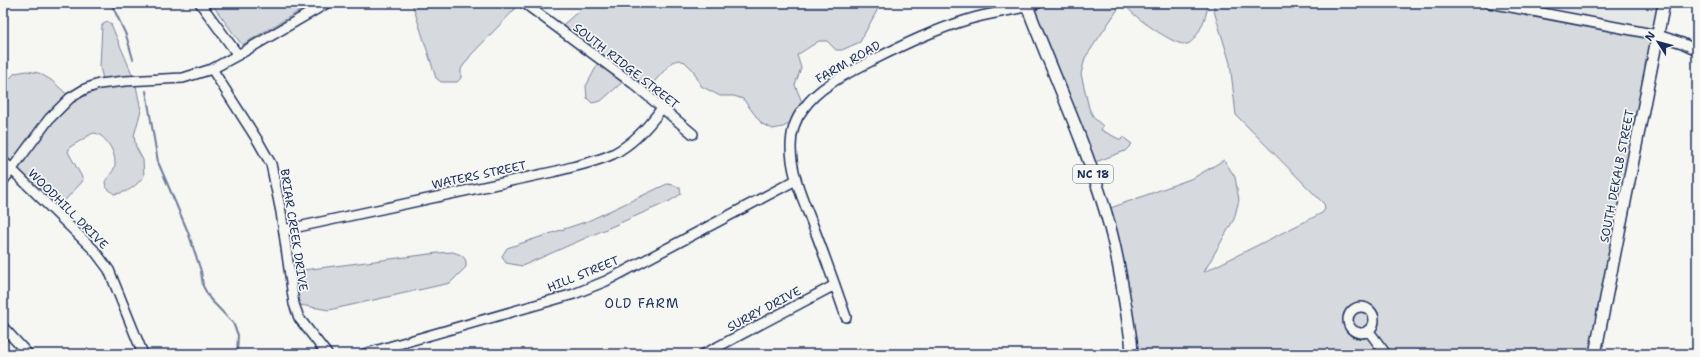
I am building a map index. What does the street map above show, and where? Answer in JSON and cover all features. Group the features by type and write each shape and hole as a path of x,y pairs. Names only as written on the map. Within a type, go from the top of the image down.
{"main road":[{"name":"SOUTH DEKALB STREET","path":"1594,354 1664,3"},
{"name":"NC 18","path":"1030,4 1087,157 1105,210 1117,259 1132,354"}],"street":[{"path":"200,3 238,56"},
{"path":"3,181 53,115 70,98 85,88 99,84 125,81 160,81 183,78 212,69 238,56 327,3"},
{"name":"SOUTH RIDGE STREET","path":"524,3 635,85 692,134"},
{"path":"1490,3 1658,35 1697,50"},
{"name":"FARM ROAD","path":"846,317 796,180 791,148 792,132 796,120 809,102 827,86 894,49 971,18 1030,4"},
{"name":"BRIAR CREEK DRIVE","path":"212,69 271,164 284,230 287,265 294,304 299,318 327,354"},
{"name":"WATERS STREET","path":"284,230 557,171 590,162 613,154 630,142 642,132 662,108"},
{"name":"WOODHILL DRIVE","path":"3,161 94,250 109,270 143,354"},
{"name":"HILL STREET","path":"364,354 574,294 606,281 796,180"},
{"name":"SURRY DRIVE","path":"704,354 835,285"},
{"path":"3,326 28,354"},
{"path":"1368,330 1386,354"}],"shaded area":[{"path":"211,3 313,3 242,45"},
{"path":"412,3 508,3 515,9 471,55 461,69 461,78 457,82 441,82 436,78"},
{"path":"588,3 881,3 860,42 842,50 836,50 827,41 819,41 797,55 801,68 795,85 804,107 796,120 783,127 773,129 762,124 743,99 734,96 720,96 701,86 693,70 685,62 679,60 672,62 644,93 626,79 601,101 592,103 587,98 586,86 600,60 558,29"},
{"path":"1038,3 1117,3 1118,9 1085,58 1081,74 1089,108 1094,118 1103,126 1101,130 1121,140 1123,137 1132,144 1125,151 1090,164 1027,7"},
{"path":"1124,3 1208,3 1208,8 1199,32 1188,44 1182,44 1173,41 1140,19 1127,8"},
{"path":"1214,3 1490,3 1658,35 1595,354 1132,354 1105,210 1193,178 1224,160 1235,177 1239,200 1234,219 1204,272 1322,213 1325,209 1324,204 1236,115 1230,63 1214,11"},
{"path":"1490,3 1664,3 1658,35"},
{"path":"107,21 111,24 135,81 141,110 134,136 136,147 143,160 144,176 131,188 114,194 106,187 105,182 114,168 115,158 105,139 93,133 70,147 68,152 83,179 82,182 54,212 12,170 3,181 3,85 15,73 27,71 39,73 51,80 70,97 104,83 100,67 102,25"},
{"path":"667,184 680,188 681,194 670,201 522,266 506,263 502,256 507,248 588,221"},
{"path":"453,252 459,254 465,259 466,267 450,283 329,310 294,304 287,272"}],"waterway":[{"path":"111,3 126,35 133,59"},
{"path":"146,91 158,162 188,232 201,271 203,286 210,299 233,323 238,335 237,354"}],"district":[{"name":"OLD FARM","path":"642,303"}]}
